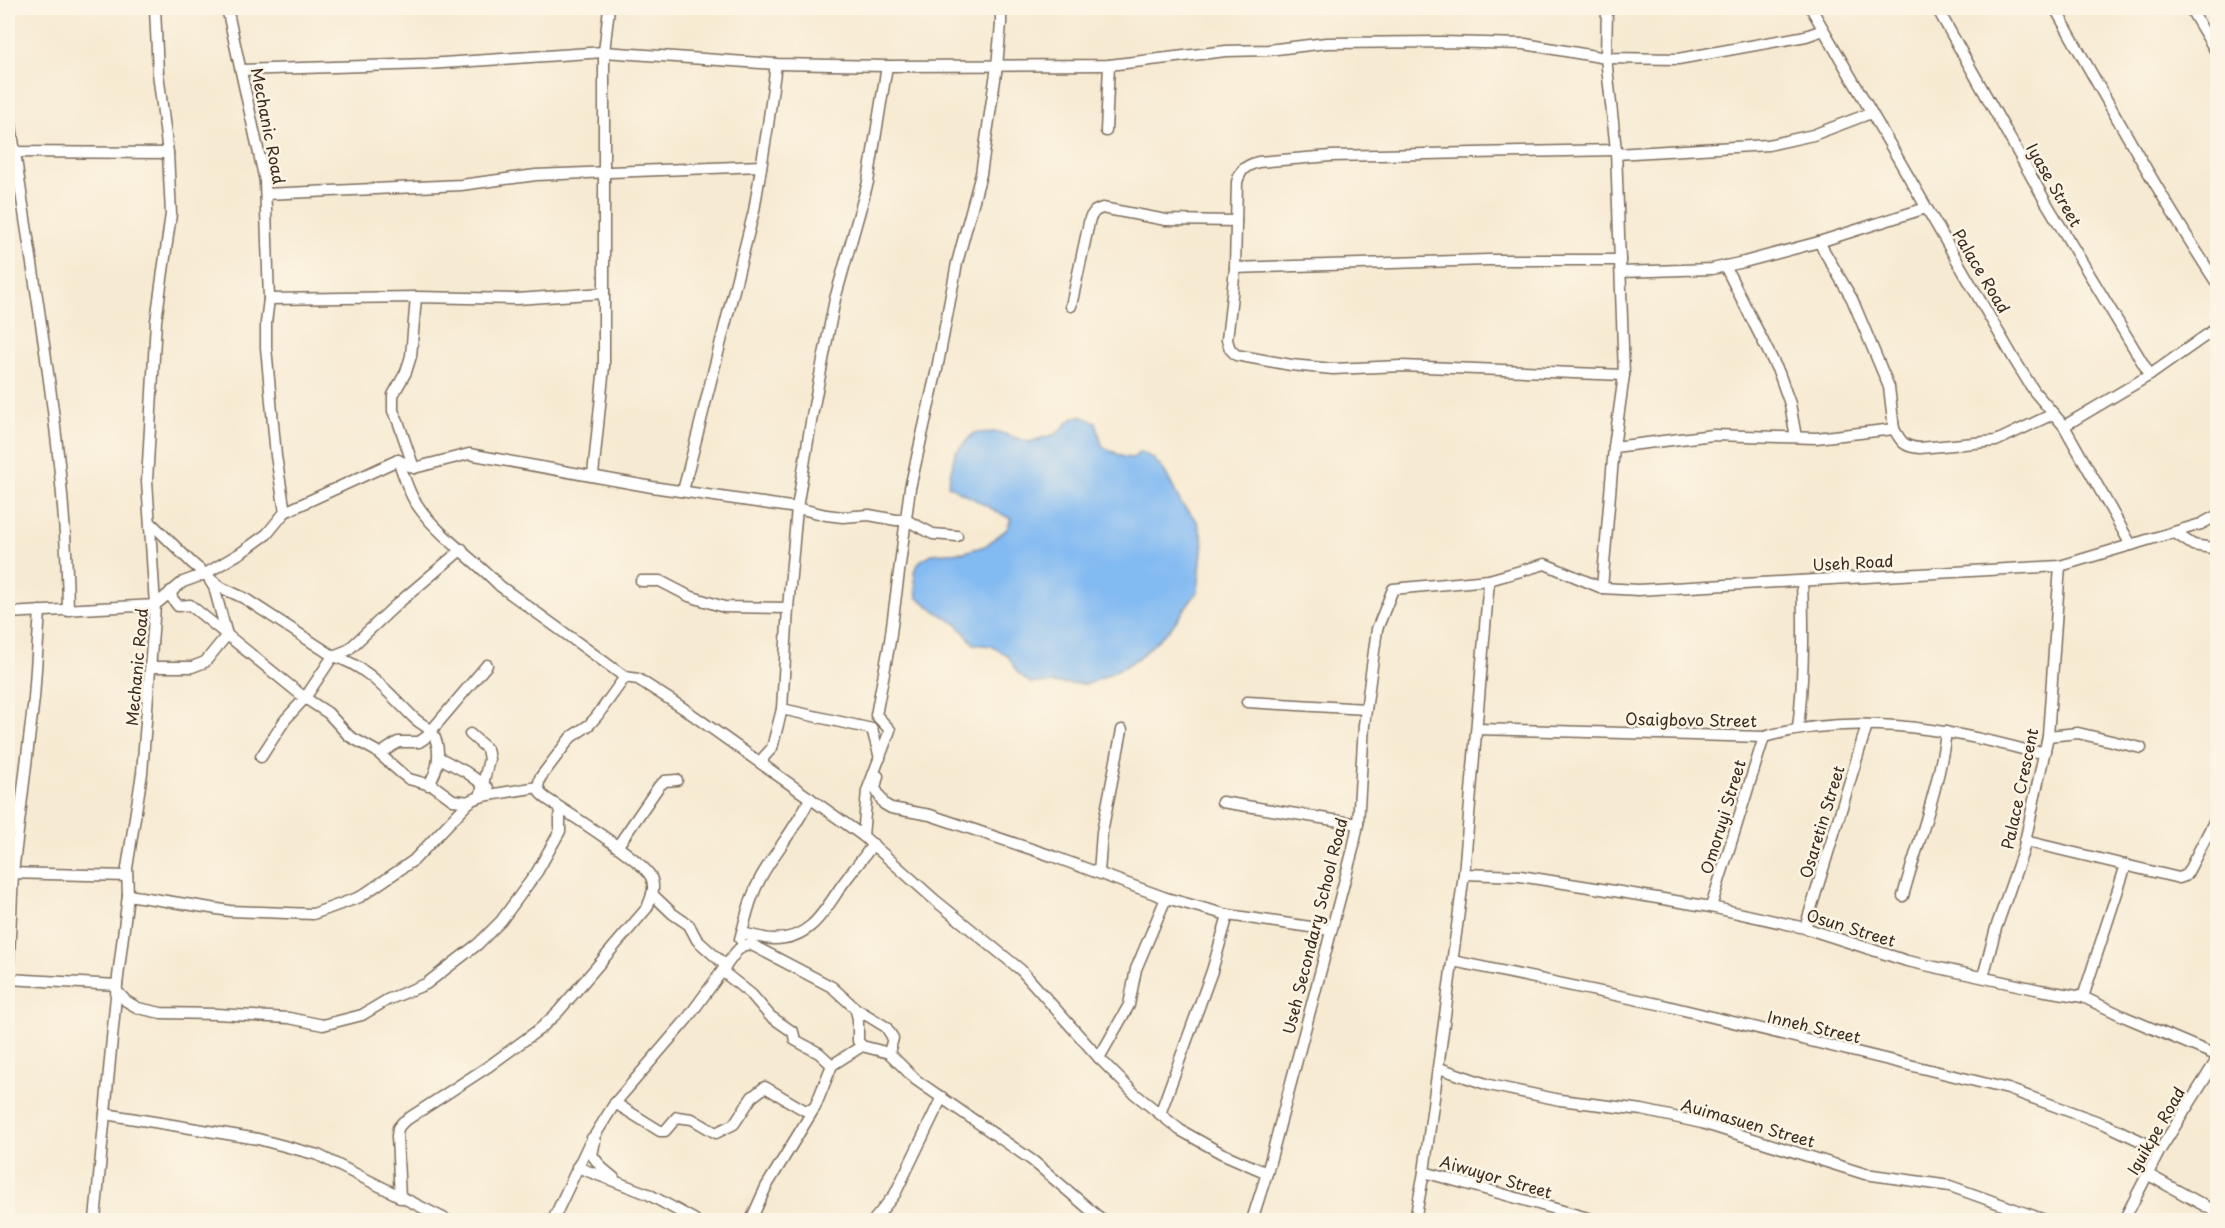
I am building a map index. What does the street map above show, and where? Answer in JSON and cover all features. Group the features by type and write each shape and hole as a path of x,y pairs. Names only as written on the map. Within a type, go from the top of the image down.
{"street":[{"path":"8,613 155,605 147,481 156,321 171,214 168,153 158,73 155,8"},
{"name":"Mechanic Road","path":"95,1221 116,988 128,895 127,868 142,773 155,605 183,582 205,573 242,552 267,534 285,512 276,456 266,347 269,299 265,181 227,8"},
{"path":"593,475 604,366 604,52 609,8"},
{"path":"863,836 867,791 890,730 876,715 890,641 910,488 937,369 957,263 981,174 997,66 1001,8"},
{"path":"1602,588 1614,447 1624,375 1616,152 1605,58 1607,8"},
{"name":"Palace Road","path":"1811,8 2014,359 2034,391 2064,426 2131,545"},
{"name":"Iyase Street","path":"1937,8 2044,199 2150,375"},
{"path":"2055,8 2125,132 2217,285"},
{"path":"2190,8 2217,55"},
{"path":"242,70 428,64 604,52 776,64 1109,65 1226,51 1268,50 1326,43 1502,42 1605,58 1678,59 1806,36 1823,30"},
{"path":"683,491 754,211 776,64"},
{"path":"1106,131 1109,65"},
{"path":"773,771 772,748 782,709 797,508 835,299 868,182 887,66"},
{"path":"8,104 11,152 51,398 67,556 68,611"},
{"path":"1624,375 1401,366 1333,369 1291,365 1236,354 1230,349 1227,340 1236,268 1237,182 1240,170 1258,162 1331,156 1616,152 1768,145 1813,135 1871,113"},
{"path":"11,152 168,153"},
{"path":"266,194 460,185 536,175 605,171 761,166"},
{"path":"1071,306 1090,218 1095,211 1102,208 1113,209 1166,220 1236,221"},
{"path":"1621,272 1712,269 1819,242 1926,208"},
{"path":"1819,242 1852,300 1889,387 1894,429 1902,443 1909,447 1920,448 1995,441 2053,414"},
{"path":"1236,268 1488,260 1620,260"},
{"path":"1725,266 1779,373 1790,404 1796,437"},
{"path":"269,299 416,297 517,299 604,293"},
{"path":"414,468 399,421 393,411 393,395 406,372 411,356 416,297"},
{"path":"2064,426 2150,375 2217,327"},
{"path":"1614,447 1713,435 1816,438 1894,429"},
{"path":"398,460 414,468 469,454 797,508 843,518 868,515 906,520 933,534 957,536"},
{"path":"285,512 398,460"},
{"path":"398,460 413,499 436,528 462,549 500,586 625,676 638,679 655,689 863,836 936,901 1021,970 1099,1058 1135,1094 1180,1130 1221,1153 1267,1173"},
{"name":"Useh Road","path":"1489,580 1545,564 1602,588 1638,590 2061,566 2201,524 2217,515"},
{"path":"150,521 185,557 220,587 244,598 333,656 346,659 364,670 419,723 432,732 438,757 434,777 428,785"},
{"path":"2131,545 2175,533 2193,545 2217,549"},
{"path":"261,757 285,720 305,698 333,656 348,650 396,605 462,549"},
{"name":"Palace Crescent","path":"1983,977 1996,928 2025,841 2048,736 2061,566"},
{"path":"205,573 214,587 227,635"},
{"path":"1415,1221 1439,1068 1464,874 1489,580"},
{"name":"Useh Secondary School Road","path":"1252,1221 1267,1173 1358,824 1366,709 1377,629 1393,589 1489,580"},
{"path":"641,581 660,581 689,596 724,607 788,608"},
{"path":"1798,728 1805,639 1802,581"},
{"path":"171,591 172,598 178,606 190,605 305,698 328,713 349,736 380,754 409,780 442,791 453,800 475,799 538,787"},
{"path":"40,611 34,698 10,873 8,977 116,988 126,1001 138,1008 161,1013 289,1018 323,1026 362,1015 387,999 426,984 478,944 501,921 537,872 560,831 560,811 556,805"},
{"path":"152,667 192,667 205,662 227,635"},
{"path":"380,754 398,742 418,742 432,732 488,665"},
{"path":"400,1197 397,1136 398,1128 403,1122 489,1066 541,1028 647,908 654,885 644,867 541,794 538,787 540,778 563,746 571,737 589,725 625,676"},
{"path":"1247,702 1366,709"},
{"path":"782,709 872,729 880,756 875,788 884,804 891,808 930,815 1166,898 1228,915 1331,930"},
{"name":"Osaigbovo Street","path":"1477,729 1764,736 1798,728 1857,724 1897,725 1946,732 2033,752 2045,751"},
{"name":"Osaretin Street","path":"1805,928 1867,725"},
{"path":"1099,873 1102,832 1122,730"},
{"path":"1903,896 1929,813 1946,732"},
{"path":"2048,736 2078,733 2141,748"},
{"path":"128,895 230,911 313,914 360,897 414,860 475,799 484,784 489,759 487,749 470,734"},
{"name":"Omoruyi Street","path":"1711,907 1764,736"},
{"path":"763,764 763,758 772,748"},
{"path":"438,757 484,784 494,794"},
{"path":"617,848 659,786 665,781 677,780"},
{"path":"736,952 752,895 810,798"},
{"path":"1222,802 1358,824"},
{"path":"2025,841 2179,878 2184,876 2217,814"},
{"path":"742,933 772,939 791,936 812,926 828,909 854,867 873,844"},
{"path":"2083,997 2126,865"},
{"path":"10,873 128,876"},
{"name":"Osun Street","path":"1464,874 1520,876 1711,907 1805,928 1907,961 2083,997 2217,1057"},
{"path":"652,894 673,914 689,925 697,940 770,1016 793,1032 795,1040 819,1053 832,1065"},
{"path":"1099,1058 1129,1005 1136,969 1166,898"},
{"path":"1160,1114 1212,971 1228,915"},
{"path":"553,1221 592,1137 615,1102 687,1019 742,946 750,944 832,987 855,1008 886,1027 892,1038 889,1053"},
{"name":"Inneh Street","path":"1453,961 1663,1005 2008,1089 2107,1125 2160,1150"},
{"path":"855,1008 858,1018 858,1041 862,1046 889,1053 916,1080 1033,1161 1102,1221"},
{"path":"751,1221 766,1187 815,1107 832,1065 862,1046"},
{"name":"Iguikpe Road","path":"2124,1221 2160,1150 2217,1057"},
{"name":"Auimasuen Street","path":"1439,1068 1489,1085 1520,1092 1560,1100 1642,1110 1702,1123 1865,1174 1950,1186 2045,1221"},
{"path":"615,1102 660,1131 665,1131 677,1116 692,1119 716,1133 734,1124 752,1096 765,1087 804,1110 815,1107"},
{"path":"874,1221 895,1194 942,1097"},
{"path":"105,1114 258,1140 318,1155 447,1221"},
{"path":"592,1137 595,1142 592,1155 621,1185"},
{"path":"577,1167 654,1197 695,1221"},
{"name":"Aiwuyor Street","path":"1424,1172 1595,1221"},
{"path":"2147,1174 2217,1213"}],"water":[{"path":"1080,416 1096,422 1102,446 1123,457 1133,458 1140,452 1153,458 1165,472 1182,505 1197,521 1203,541 1198,591 1171,628 1142,655 1126,666 1088,684 1030,683 1017,672 1008,656 992,646 974,644 957,624 917,597 914,571 920,561 932,554 964,552 985,546 1007,529 1011,519 948,485 955,453 974,433 998,432 1029,442 1056,434 1074,417"}]}
